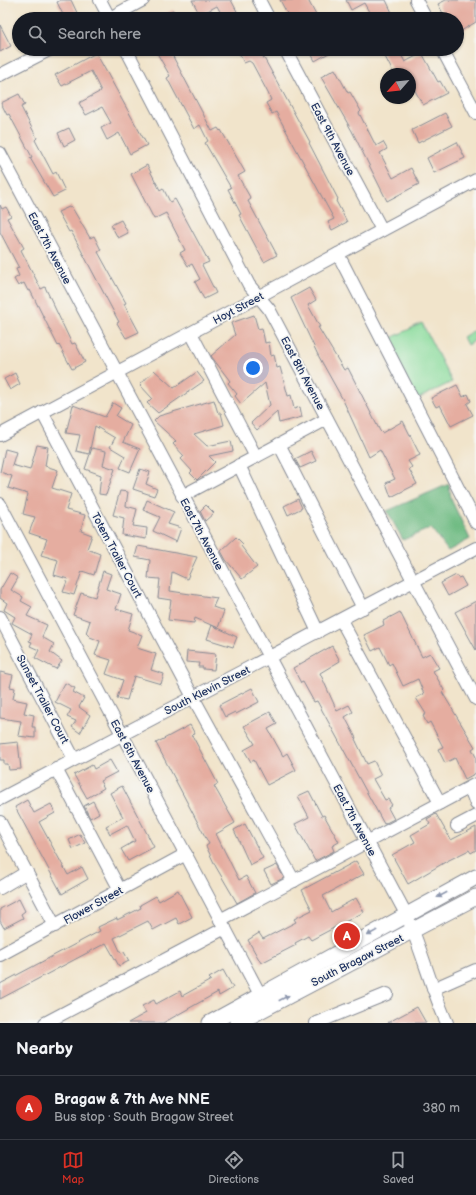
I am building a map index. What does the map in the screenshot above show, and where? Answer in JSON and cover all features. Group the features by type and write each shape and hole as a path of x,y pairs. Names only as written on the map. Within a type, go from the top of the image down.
{"main road":[{"name":"South Bragaw Street","path":"237,1023 264,1001 406,914 476,876"},
{"name":"South Bragaw Street","path":"210,1023 264,1001 414,931 476,897"}],"street":[{"path":"100,0 106,12"},
{"path":"122,12 143,0"},
{"path":"259,0 265,12"},
{"path":"416,0 422,12"},
{"path":"0,75 37,56"},
{"name":"East 8th Avenue","path":"130,56 249,285 269,309 476,699"},
{"name":"East 9th Avenue","path":"289,56 382,230"},
{"path":"446,56 476,113"},
{"name":"East 7th Avenue","path":"0,153 268,658 406,914 414,931 433,989 448,1023"},
{"name":"Hoyt Street","path":"0,435 476,180"},
{"path":"338,254 476,523"},
{"path":"191,333 256,457"},
{"name":"Totem Trailer Court","path":"42,412 193,697 294,881"},
{"path":"182,496 327,419"},
{"path":"279,444 363,608"},
{"path":"239,466 318,632"},
{"name":"East 6th Avenue","path":"0,504 264,1001"},
{"name":"South Klevin Street","path":"0,799 476,548"},
{"name":"Sunset Trailer Court","path":"0,617 74,759"},
{"path":"341,620 440,803"},
{"path":"56,769 120,890"},
{"path":"45,1023 223,924 294,881 473,786 476,804"},
{"path":"457,826 476,816"},
{"path":"0,822 55,926"},
{"name":"Flower Street","path":"0,955 186,854"},
{"path":"0,888 26,872"},
{"path":"433,989 476,970"},
{"path":"316,1023 387,994"}],"green space":[{"path":"422,323 452,382 417,399 385,341"},
{"path":"476,329 476,340 467,345 463,337"},
{"path":"449,484 451,499 470,539 448,551 431,528 403,540 387,511"}],"building":[{"path":"61,0 71,0 77,12 62,12 57,2"},
{"path":"192,0 231,0 237,12 220,12 217,6 206,12 198,12"},
{"path":"280,0 308,0 314,12 286,12"},
{"path":"346,0 386,0 392,12 369,12 364,3 351,10"},
{"path":"446,0 476,0 476,22 464,29 464,12 442,12 438,4"},
{"path":"0,25 11,46 0,52"},
{"path":"90,56 98,56 147,145 130,154 119,133 107,140 101,128 111,123 102,107 86,115 79,103 101,91 91,71 62,86 55,75"},
{"path":"159,56 173,56 212,131 218,128 220,131 221,130 245,172 238,176 251,199 248,201 277,255 264,262 239,215 241,214 228,189 231,188 205,143 208,141 200,125 194,129 167,78 170,76"},
{"path":"240,56 263,56 310,142 309,143 338,199 336,201 347,222 332,230 328,222 334,219 276,112 272,114 266,103 271,100 268,93 252,63 249,61 244,63"},
{"path":"312,56 324,56 315,61"},
{"path":"385,56 402,56 405,62 416,56 424,56 438,82 440,81 447,93 423,105 416,92 416,68 391,68"},
{"path":"335,69 348,93 350,92 361,111 359,113 376,146 383,142 387,149 380,153 393,178 411,168 419,184 387,201 352,131 321,77"},
{"path":"19,94 25,105 21,107 37,138 35,140 53,174 56,172 65,191 53,197 30,158 32,157 9,114 7,115 1,103"},
{"path":"445,113 452,126 418,143 412,130"},
{"path":"69,128 75,140 64,146 58,133"},
{"path":"457,142 465,158 434,173 427,158"},
{"path":"147,165 160,190 163,188 170,202 175,199 209,262 202,265 216,293 204,299 195,282 200,279 192,264 188,266 180,253 185,250 166,213 154,219 131,174"},
{"path":"0,205 2,209 6,207 11,216 7,218 24,248 21,250 41,289 45,287 72,344 75,343 85,362 72,369 59,345 58,346 30,290 28,291 24,283 18,286 14,279 19,276 16,269 19,268 0,232"},
{"path":"71,206 90,238 94,236 101,250 98,252 126,303 124,304 139,332 126,338 117,323 119,322 71,231 69,232 58,212"},
{"path":"121,220 128,233 118,238 111,225"},
{"path":"309,288 316,300 308,305 320,327 318,327 344,370 348,368 380,431 382,433 403,421 420,455 408,461 412,467 409,469 417,484 391,497 386,483 395,479 380,450 369,457 343,400 318,355 291,298"},
{"path":"254,315 258,329 262,328 265,343 269,342 271,356 274,355 277,368 280,367 288,396 291,395 294,409 300,407 302,417 279,423 277,412 257,430 251,423 270,405 265,383 241,404 235,396 237,394 228,383 230,381 211,356 235,335 231,323"},
{"path":"154,370 174,388 197,372 204,381 158,413 147,403 152,398 140,385"},
{"path":"15,373 20,384 10,390 4,379"},
{"path":"457,385 463,397 468,394 471,401 467,404 473,415 451,426 440,405 436,407 431,398"},
{"path":"214,400 218,413 221,413 224,425 194,434 207,446 231,441 233,451 209,456 215,462 197,480 190,473 192,471 181,459 184,456 173,444 176,441 154,421 159,416"},
{"path":"113,403 121,408 116,416 131,425 123,442 140,449 130,472 120,468 125,456 110,447 115,438 95,426 89,454 76,451 80,435 66,433 73,405 105,417"},
{"path":"37,445 48,447 45,466 58,470 52,488 71,494 66,510 85,515 81,531 92,535 87,549 100,554 94,575 82,571 74,595 63,592 68,579 54,575 58,560 41,555 47,539 29,533 35,517 23,514 28,494 8,488 12,476 0,472 5,449 16,452 12,465 30,470"},
{"path":"92,448 106,451 103,465 115,469 106,495 99,494 101,475 85,469"},
{"path":"311,451 316,461 300,468 295,459"},
{"path":"140,469 150,472 146,484 157,489 154,496 133,489"},
{"path":"120,491 128,492 126,506 137,509 133,526 147,528 146,539 122,535 124,518 113,515"},
{"path":"298,499 302,508 288,515 284,506"},
{"path":"147,500 174,512 168,524 181,528 176,542 153,531 160,517 143,510"},
{"path":"206,505 214,513 205,521 200,511"},
{"path":"236,537 243,544 241,546 257,567 242,579 226,560 221,551"},
{"path":"138,546 197,557 187,579 172,572 170,591 217,598 213,607 224,611 218,628 195,618 194,623 168,620 171,600 158,598 160,579 148,578 150,560 135,557"},
{"path":"103,571 111,574 106,589 121,594 116,609 133,614 128,630 142,635 137,648 156,654 151,670 164,674 161,684 134,676 127,700 117,698 123,680 106,674 111,660 95,655 100,641 90,637 86,633 90,621 73,615 81,593 95,597"},
{"path":"10,573 18,578 11,590 23,597 21,601 32,607 27,616 47,625 42,637 54,644 50,652 62,661 56,669 35,658 39,650 30,646 32,642 29,641 32,634 12,623 15,617 4,610 7,603 0,598 0,590"},
{"path":"456,575 458,578 461,577 466,586 448,596 441,583"},
{"path":"476,601 476,650 455,612"},
{"path":"400,612 422,657 430,653 439,668 433,671 444,690 442,692 475,747 472,749 476,757 476,773 465,779 455,758 445,763 438,749 443,747 430,722 427,724 423,716 426,714 416,698 424,694 418,679 403,686 392,663 389,665 380,647 372,651 364,635 384,625 383,621"},
{"path":"212,625 237,637 233,647 207,639"},
{"path":"332,646 340,661 320,673 337,711 349,705 353,712 345,717 356,738 355,739 367,764 374,761 381,775 373,779 385,800 388,799 392,805 388,808 394,819 384,824 317,701 314,702 293,668"},
{"path":"187,651 216,654 214,670 198,667 199,663 186,662"},
{"path":"0,672 13,675 10,687 15,688 13,699 27,702 24,713 34,715 32,727 35,727 35,738 18,736 21,721 0,718"},
{"path":"65,683 75,688 73,692 84,698 79,707 90,715 80,733 72,727 76,721 67,717 71,710 55,702"},
{"path":"252,688 259,702 236,714 235,712 225,717 219,705"},
{"path":"270,712 277,724 268,729 283,756 287,753 296,770 267,785 254,760 251,762 244,750 255,744 244,726"},
{"path":"190,725 195,734 192,735 218,784 214,786 235,823 216,834 239,880 246,876 255,893 237,903 216,867 206,846 209,844 156,743"},
{"path":"18,742 21,769 9,770 8,764 4,764 4,760 0,760 0,744"},
{"path":"110,760 117,772 100,781 104,788 87,798 74,775 92,765 94,769"},
{"path":"122,786 154,847 128,861 121,849 135,841 127,825 110,834 106,826 123,817 110,793"},
{"path":"309,791 322,816 324,815 339,842 332,846 334,851 315,861 295,824 309,817 298,796"},
{"path":"27,800 34,813 51,804 55,813 39,822 68,875 82,867 88,879 62,894 15,807"},
{"path":"93,801 99,813 90,818 84,806"},
{"path":"436,814 451,840 476,827 476,850 471,853 469,850 447,861 408,884 392,855 415,842 411,835 430,824 427,819"},
{"path":"245,824 263,858 250,865 234,830"},
{"path":"80,834 85,843 73,849 69,840"},
{"path":"356,861 364,874 323,896 331,912 356,898 364,912 311,940 308,936 295,943 296,945 261,963 248,940 259,933 263,939 296,922 294,919 312,910 302,890"},
{"path":"277,865 284,878 271,884 264,871"},
{"path":"178,890 192,917 179,924 176,918 153,930 148,921 114,938 121,953 124,952 129,961 119,966 106,943 0,999 0,984 100,931 98,927 117,918 117,920 141,908 140,905 156,896 159,901"},
{"path":"19,899 25,911 21,914 23,918 4,928 0,921 0,909"},
{"path":"223,970 233,988 219,996 218,992 163,1023 128,1023 146,1013 142,1006 154,1000 156,1004 180,991 182,996 211,980 209,978"},
{"path":"417,1007 426,1023 387,1023"}],"place":[{"name":"Bragaw & 7th Ave NNE","path":"347,936"}]}
